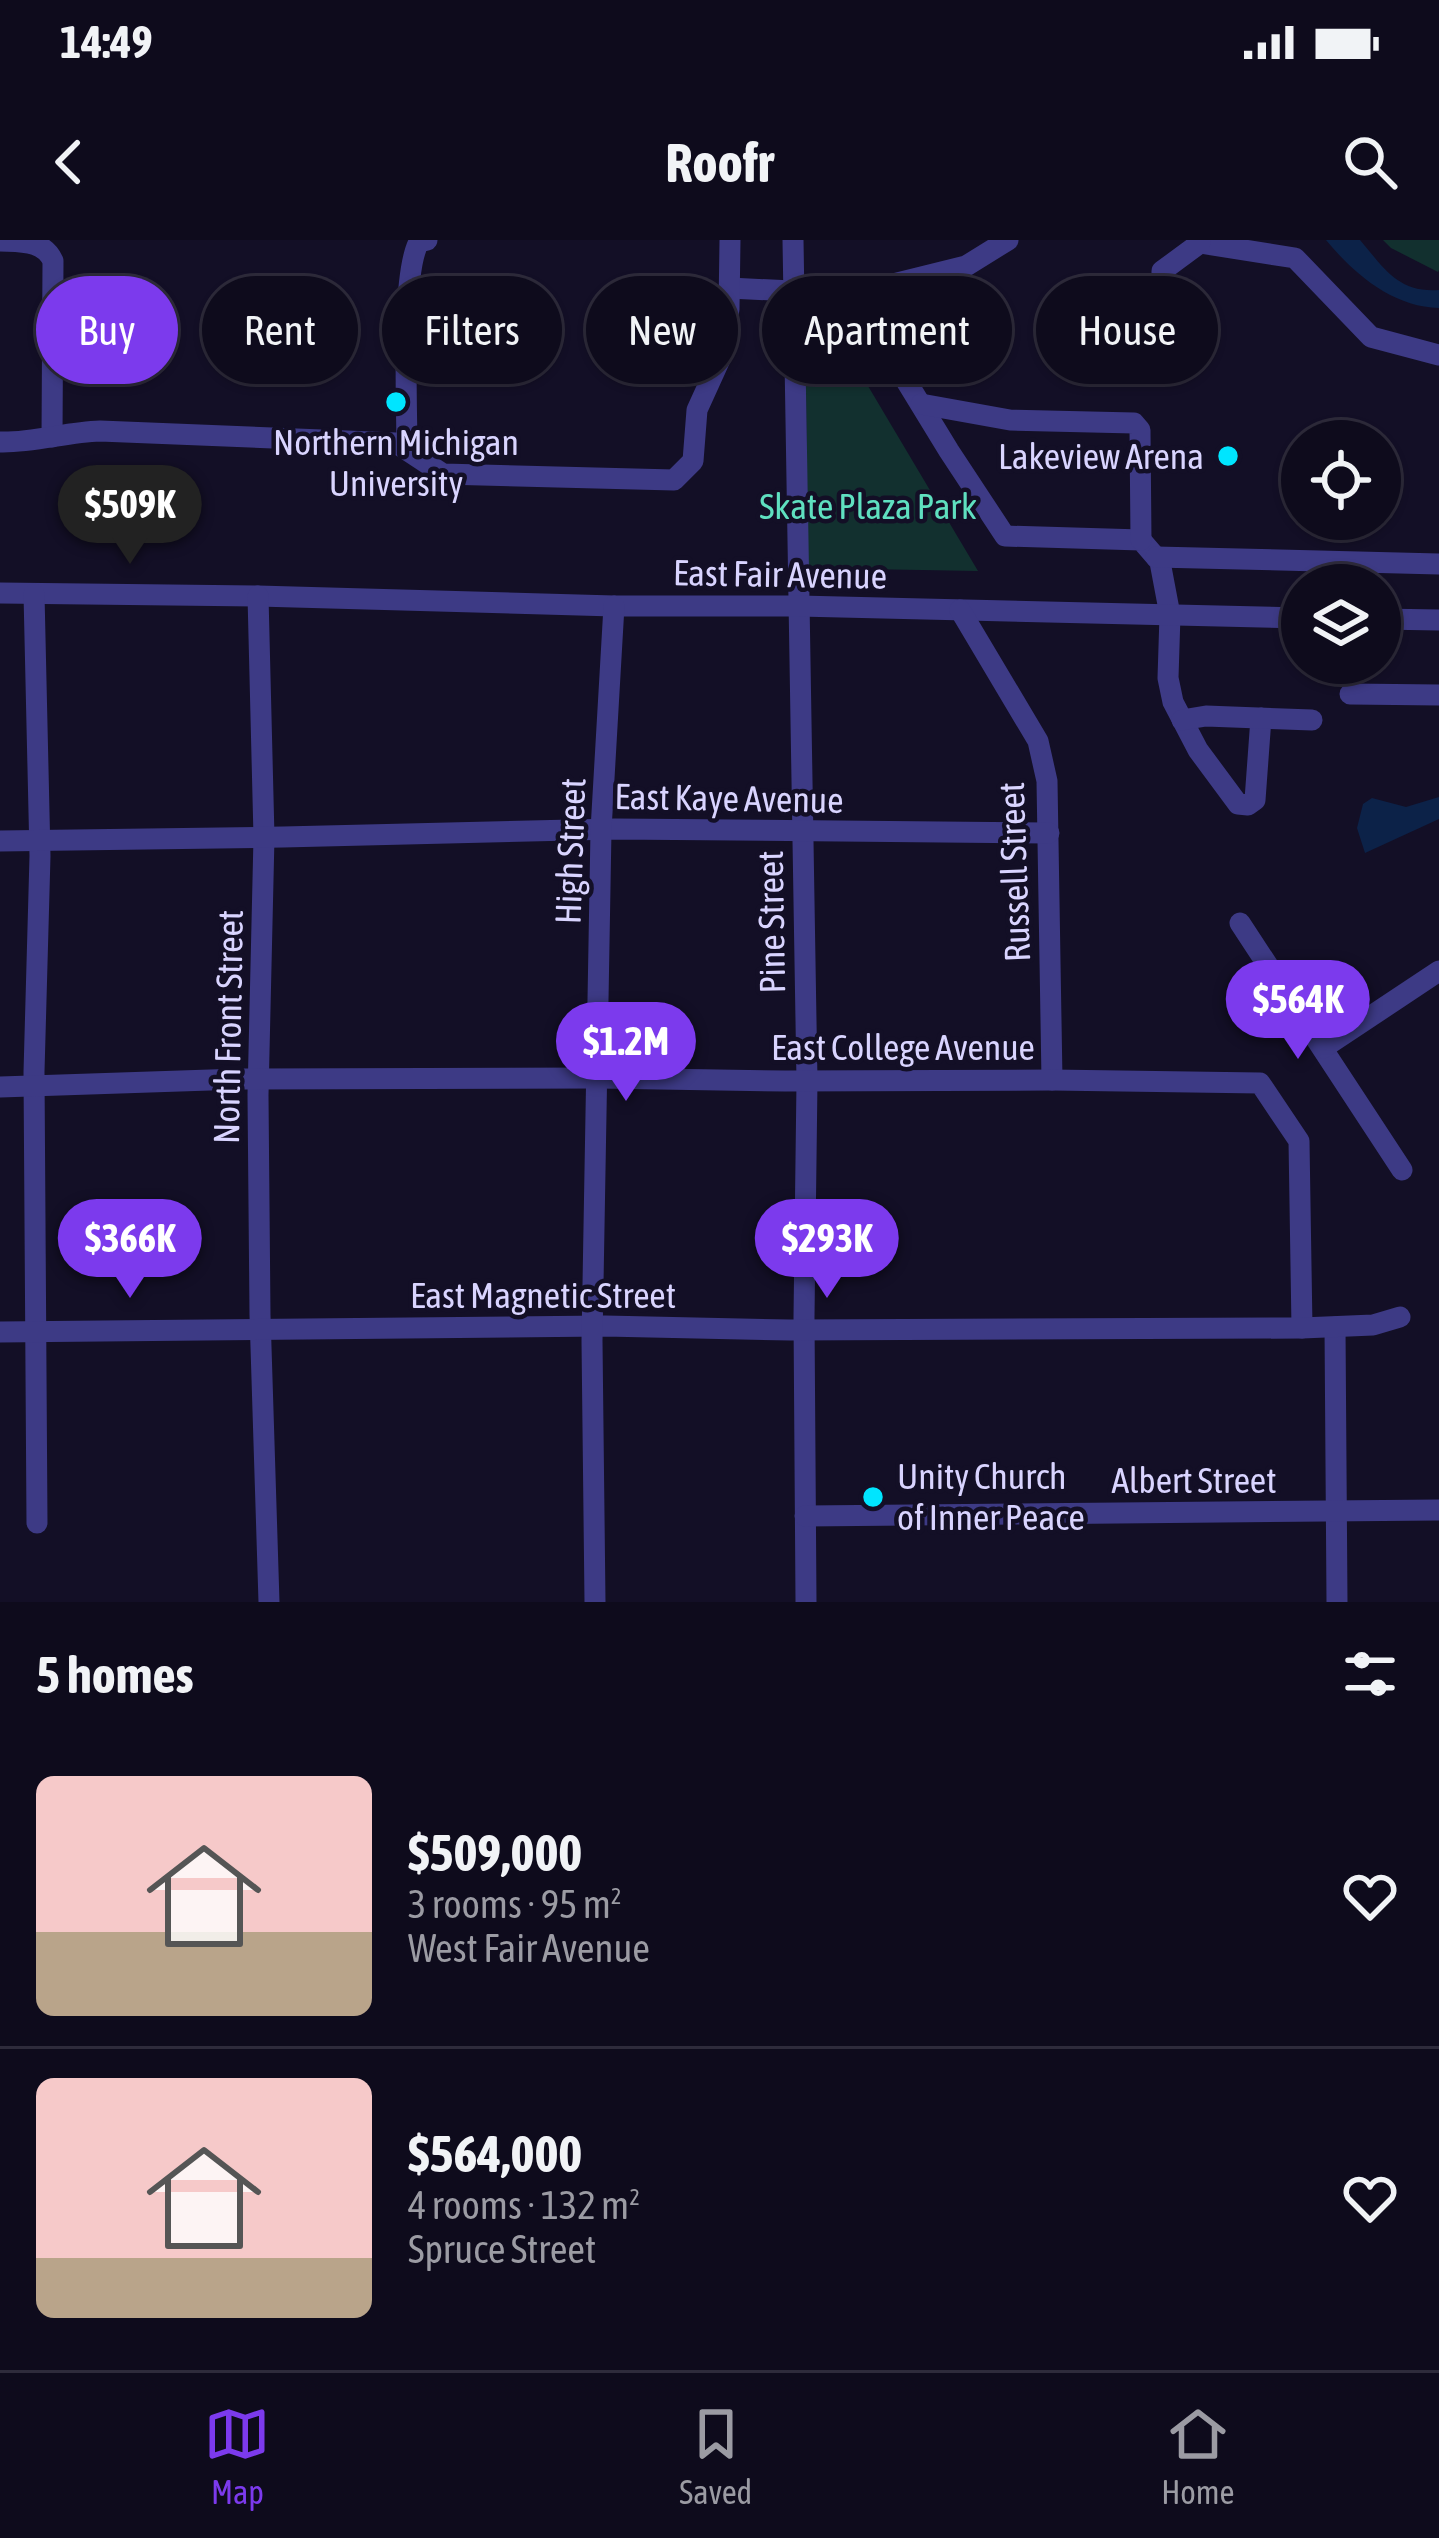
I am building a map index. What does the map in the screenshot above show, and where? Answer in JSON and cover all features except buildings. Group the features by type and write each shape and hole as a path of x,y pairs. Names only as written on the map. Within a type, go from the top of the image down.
{"street":[{"path":"407,450 413,252 419,242 427,240"},
{"path":"729,276 730,240"},
{"name":"Pine Street","path":"793,240 793,276"},
{"path":"926,276 966,266 1008,240"},
{"path":"0,241 37,244 53,261 52,437"},
{"path":"1162,276 1162,271 1199,242 1295,258 1371,337 1439,355"},
{"path":"0,442 36,442 100,431 396,442 443,474 674,480 693,461 697,410 709,384"},
{"name":"Pine Street","path":"795,384 806,1081 806,1602"},
{"path":"909,384 1005,536 1439,564"},
{"path":"921,404 1010,420 1134,423 1140,430 1148,548 1160,562 1170,615 1168,678 1173,702 1198,750 1238,804 1255,800 1261,718"},
{"name":"East Fair Avenue","path":"0,593 1281,618"},
{"path":"34,594 40,840 34,1086 37,1523"},
{"name":"North Front Street","path":"258,596 264,837 258,1079 260,1328 269,1602"},
{"name":"High Street","path":"595,1602 593,1326 601,830 614,606"},
{"name":"Russell Street","path":"960,610 1038,741 1047,781 1052,1080"},
{"path":"1401,619 1439,620"},
{"path":"1350,694 1439,695"},
{"path":"1182,719 1312,719"},
{"name":"East Kaye Avenue","path":"0,841 601,830 1048,833"},
{"path":"1240,923 1402,1170"},
{"path":"1323,1048 1439,970"},
{"name":"East College Avenue","path":"0,1087 258,1079 1260,1082 1299,1141 1302,1328"},
{"name":"East Magnetic Street","path":"0,1332 593,1326 1302,1328 1373,1325 1400,1317"},
{"path":"1335,1327 1337,1602"},
{"name":"Albert Street","path":"805,1516 1439,1510"}],"green space":[{"path":"1383,240 1439,240 1438,272 1391,248"},
{"name":"Skate Plaza Park","path":"806,384 867,384 978,571 808,568"}],"water":[{"path":"1326,240 1360,240 1402,283 1439,290 1439,308 1390,295 1349,265"},
{"path":"1439,797 1439,819 1365,853 1357,828 1363,804 1372,798 1406,807"}],"place":[{"name":"Northern Michigan University","path":"396,402"},
{"name":"Lakeview Arena","path":"1228,456"},
{"name":"Unity Church of Inner Peace","path":"873,1497"}]}
